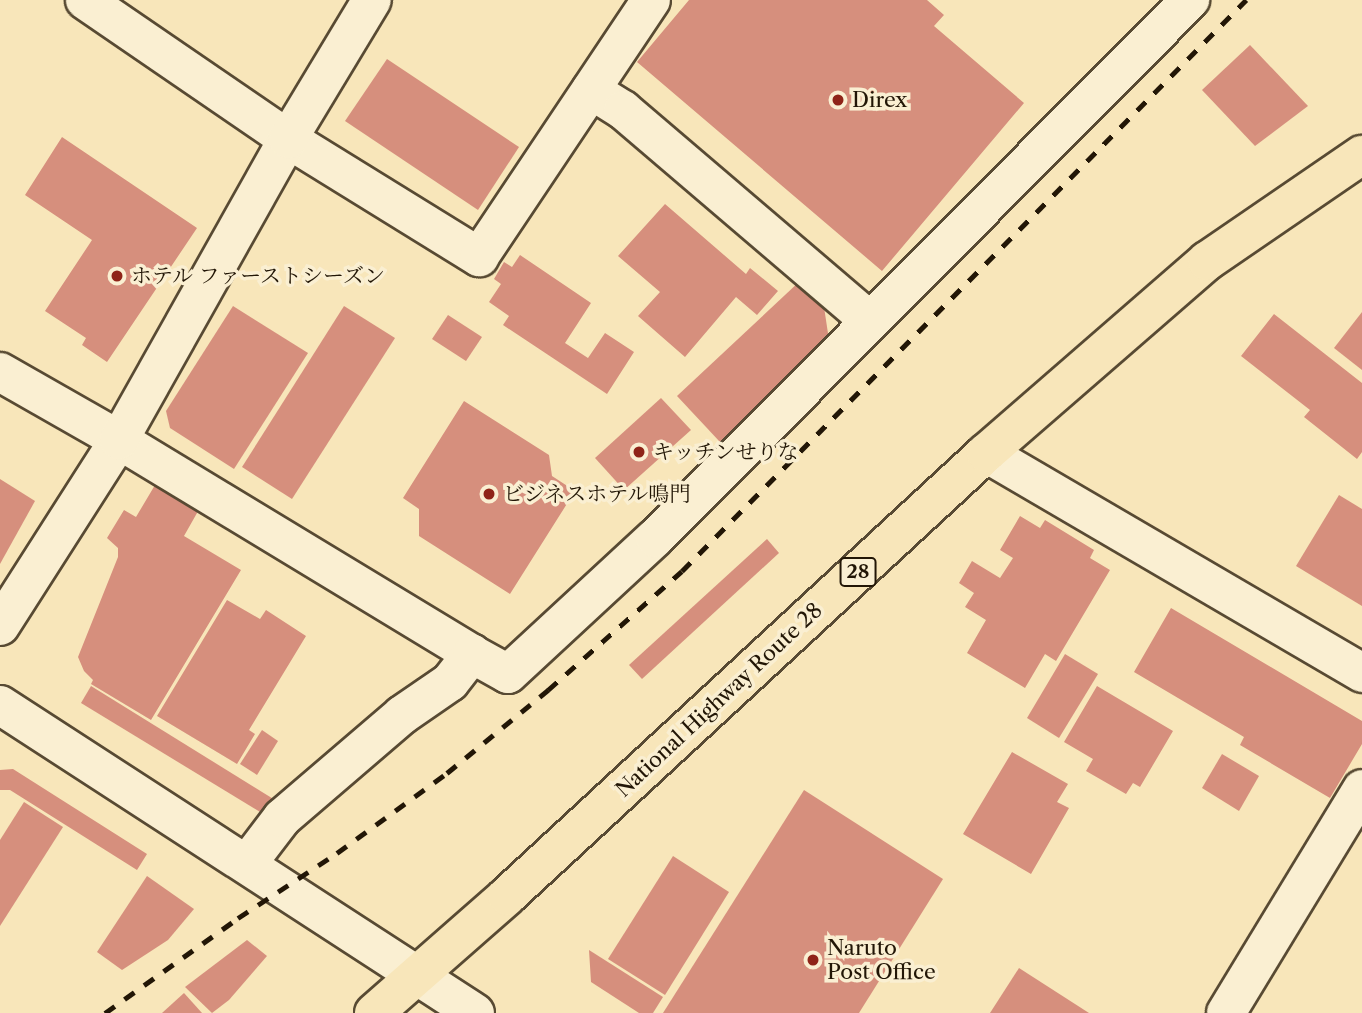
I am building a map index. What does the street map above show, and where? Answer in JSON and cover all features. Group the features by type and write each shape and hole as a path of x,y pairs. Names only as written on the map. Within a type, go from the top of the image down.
{"highway":[{"name":"National Highway Route 28","path":"374,1013 528,877 986,453 1207,261 1362,155"}],"street":[{"path":"85,0 288,139 479,257 651,0"},
{"path":"0,626 119,440 288,139 372,0"},
{"path":"0,372 119,440 508,674 655,538 1190,0"},
{"path":"591,90 624,110 870,321"},
{"path":"986,453 1362,673"},
{"path":"247,864 282,818 402,715 450,682 472,654"},
{"path":"6,722 247,864 475,1013"},
{"path":"1226,1013 1362,789"}],"building":[{"path":"689,0 927,0 944,15 934,26 1024,103 882,271 637,62"},
{"path":"1250,45 1308,106 1255,146 1202,90"},
{"path":"387,59 519,147 478,210 345,121"},
{"name":"ホテル ファーストシーズン","path":"62,137 197,228 107,362 82,345 86,338 45,311 92,240 25,195"},
{"path":"665,204 746,274 750,268 778,291 757,315 736,297 685,357 638,316 660,292 618,256"},
{"path":"520,255 591,303 565,343 588,358 605,333 634,352 607,394 503,325 509,316 489,302 501,284 494,279 504,262 512,267"},
{"path":"800,281 824,307 829,340 720,442 677,396"},
{"path":"233,306 308,353 234,469 170,428 166,411"},
{"path":"344,306 395,338 292,499 242,467"},
{"path":"1362,312 1362,370 1334,348"},
{"path":"1274,314 1362,383 1362,452 1357,459 1304,417 1310,410 1241,356"},
{"path":"448,315 482,337 466,361 432,339"},
{"path":"661,398 691,430 624,490 595,458"},
{"name":"ビジネスホテル鳴門","path":"464,401 549,455 552,476 575,491 510,594 419,536 419,509 403,498"},
{"path":"0,479 35,501 0,564"},
{"path":"158,480 201,506 184,536 241,570 151,720 91,684 93,680 84,671 78,657 118,557 118,548 107,538 124,510 136,517"},
{"path":"1339,495 1362,509 1362,606 1296,566"},
{"path":"1020,516 1040,528 1045,520 1094,550 1090,558 1110,570 1056,661 1045,654 1025,688 967,653 986,620 965,607 974,593 959,583 972,561 1000,578 1013,558 1000,550"},
{"path":"767,539 779,553 642,679 629,665"},
{"path":"227,600 260,619 266,610 306,636 249,730 255,734 237,764 157,716"},
{"path":"1171,608 1362,721 1362,744 1330,798 1240,745 1244,737 1134,672"},
{"path":"1065,654 1098,674 1059,738 1027,718"},
{"path":"91,686 275,800 265,815 81,703"},
{"path":"1097,686 1173,731 1140,787 1133,783 1126,794 1086,771 1093,759 1064,742"},
{"path":"262,730 278,741 257,775 240,764"},
{"path":"1012,752 1068,784 1057,802 1069,808 1031,874 963,834"},
{"path":"1222,754 1259,776 1239,811 1202,788"},
{"path":"13,769 147,854 137,870 10,790 0,790 0,770"},
{"path":"804,790 943,879 859,1013 663,1013"},
{"path":"24,802 63,827 0,926 0,840"},
{"path":"673,856 729,892 665,995 608,959"},
{"path":"147,876 194,909 168,940 122,970 97,952"},
{"path":"247,940 267,956 229,1000 212,1013 185,987"},
{"path":"589,950 663,997 653,1013 639,1013 591,982"},
{"path":"1019,968 1089,1013 990,1013"},
{"path":"184,993 202,1013 162,1013"}],"railway":[{"path":"105,1013 238,918 337,853 447,773 548,690 682,571 1246,0"}],"place":[{"name":"Direx","path":"838,100"},
{"name":"ホテル ファーストシーズン","path":"117,276"},
{"name":"キッチンせりな","path":"639,452"},
{"name":"ビジネスホテル鳴門","path":"489,494"},
{"name":"Naruto Post Office","path":"813,960"}]}
